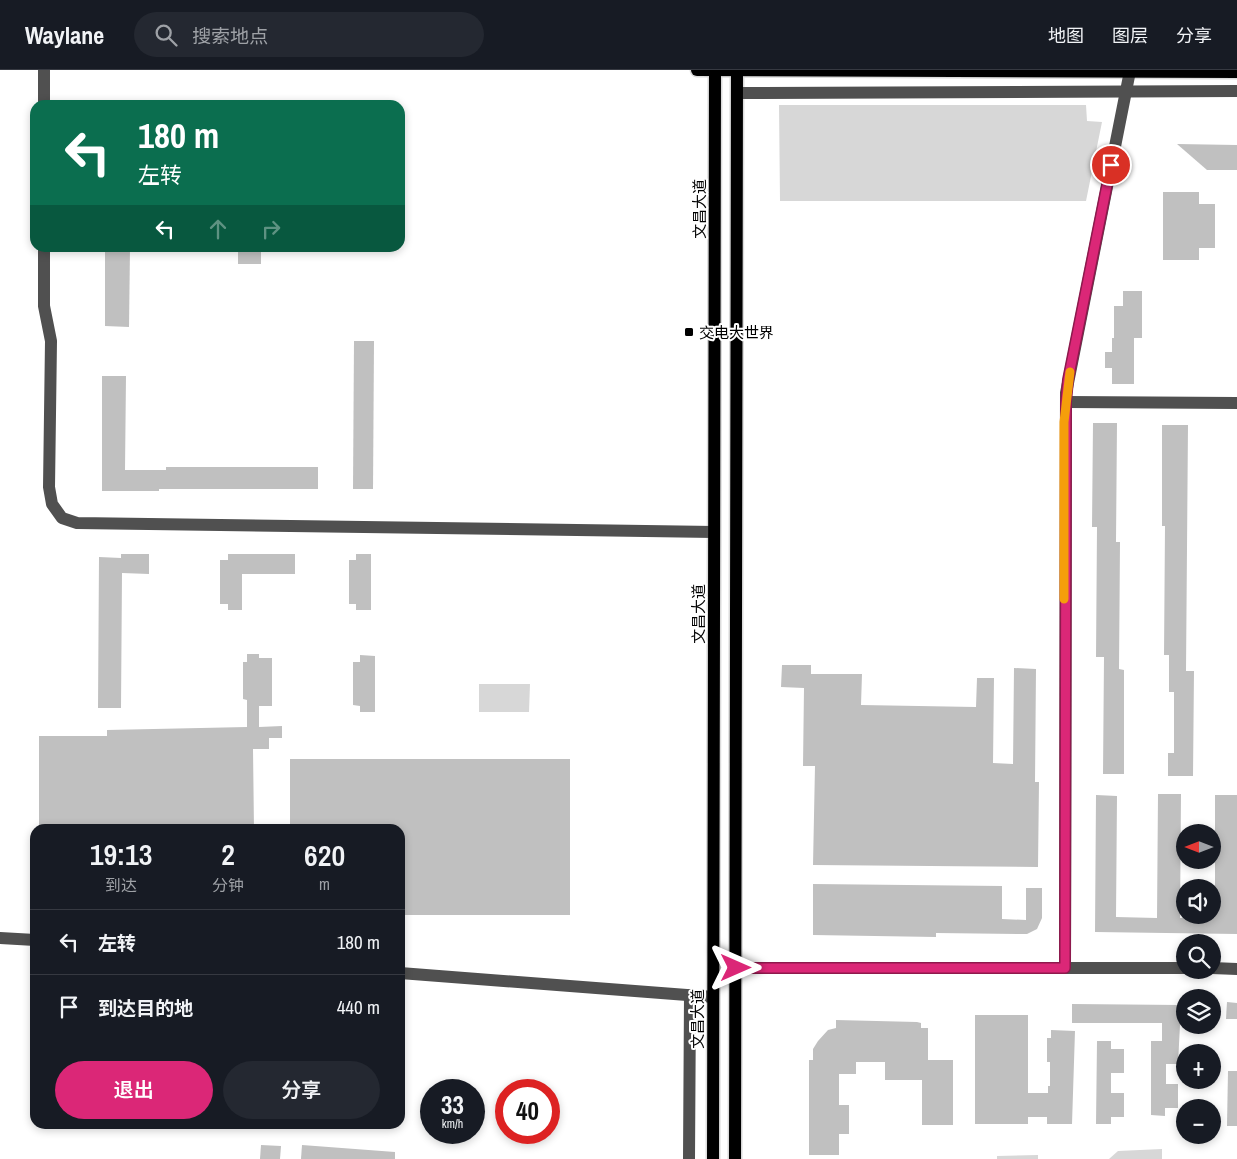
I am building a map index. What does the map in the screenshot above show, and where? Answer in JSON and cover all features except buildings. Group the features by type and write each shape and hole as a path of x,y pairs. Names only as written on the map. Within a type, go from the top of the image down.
{"main road":[{"path":"697,70 1237,72"},
{"name":"文昌大道","path":"713,1159 715,70"},
{"path":"735,1159 737,70"}],"street":[{"path":"44,70 44,100"},
{"path":"1065,968 1066,402 1068,380 1130,71"},
{"path":"737,93 1237,91"},
{"path":"44,252 44,306 50,341 49,487 52,504 62,518 86,523 714,532"},
{"path":"1066,402 1237,403"},
{"path":"0,938 30,940"},
{"path":"736,968 1176,968"},
{"path":"1221,968 1237,969"},
{"path":"405,973 713,997"},
{"path":"688,1159 690,995"}],"shaded area":[{"path":"779,105 1086,105 1087,121 1102,122 1086,201 780,201"},
{"path":"479,684 530,684 529,712 479,712"},
{"path":"1162,1149 1162,1159 1109,1159 1118,1151"},
{"path":"1038,1155 1038,1159 997,1159 997,1156"}],"slow traffic":[{"path":"1064,599 1064,422 1070,372"}],"place":[{"name":"交电大世界","path":"689,332"}],"route":[{"path":"736,968 1065,968 1064,422 1068,380 1111,165"}]}
